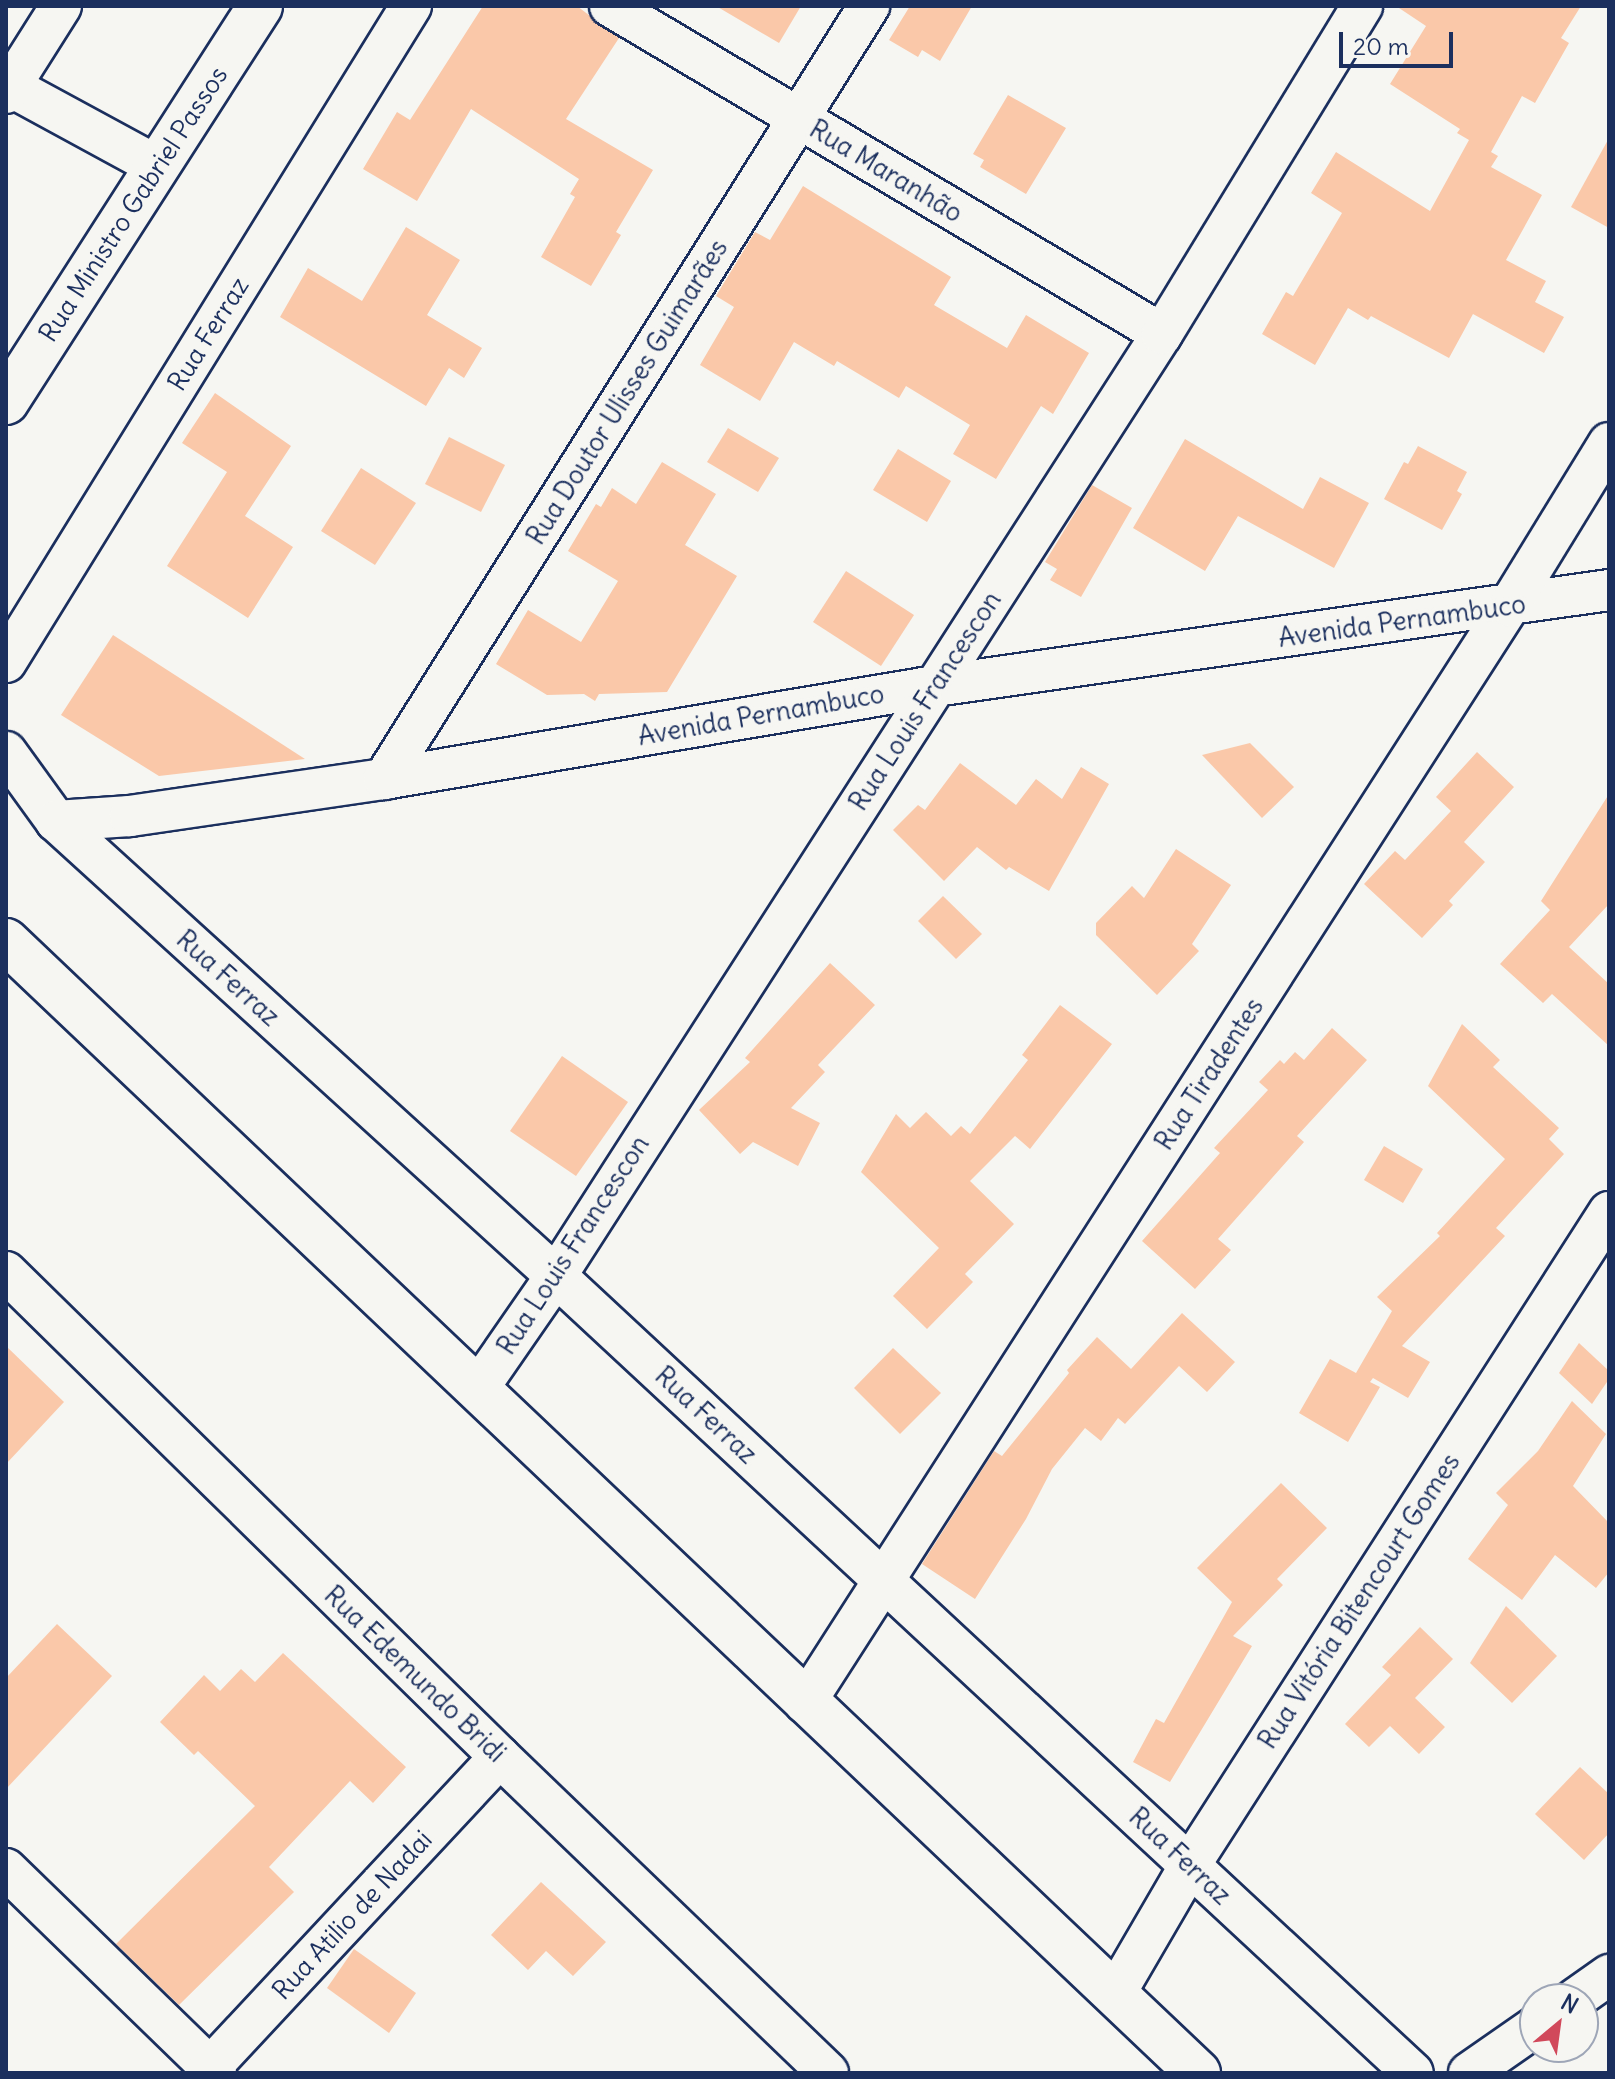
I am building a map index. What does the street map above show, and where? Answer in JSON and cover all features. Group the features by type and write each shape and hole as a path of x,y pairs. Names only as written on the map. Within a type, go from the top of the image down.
{"main road":[{"name":"Rua Ministro Gabriel Passos","path":"6,402 260,6"},
{"path":"6,941 1198,2073"}],"street":[{"path":"61,6 7,88 157,166"},
{"name":"Rua Ferraz","path":"6,662 411,6"},
{"name":"Rua Maranhão","path":"610,6 1162,334"},
{"name":"Rua Doutor Ulisses Guimarães","path":"384,779 869,6"},
{"name":"Rua Louis Francescon","path":"477,1390 556,1276 1162,334 1362,6"},
{"name":"Rua Tiradentes","path":"805,1703 1509,606 1609,443"},
{"name":"Avenida Pernambuco","path":"56,821 130,816 384,779 935,686 1609,590"},
{"name":"Rua Ferraz","path":"6,752 56,821 556,1276 1413,2073"},
{"name":"Rua Vitória Bitencourt Gomes","path":"1115,1994 1190,1865 1609,1212"},
{"name":"Rua Edemundo Bridi","path":"6,1272 500,1757 828,2073"},
{"name":"Rua Atilio de Nadai","path":"211,2071 500,1757"},
{"path":"6,1869 211,2071"},
{"path":"1469,2073 1519,2038"}],"building":[{"path":"483,6 577,6 619,38 566,119 653,170 616,232 621,235 591,286 541,257 575,197 570,194 579,179 471,109 417,201 363,169 397,112 410,120"},
{"path":"716,6 801,6 779,43"},
{"path":"910,6 972,6 940,61 922,50 918,57 889,40"},
{"path":"1396,6 1581,6 1561,38 1569,43 1535,103 1522,96 1491,152 1498,156 1491,167 1542,195 1506,260 1546,281 1535,302 1564,317 1544,353 1473,314 1449,358 1371,316 1368,320 1348,308 1315,365 1262,334 1286,292 1293,296 1342,213 1311,193 1336,152 1430,211 1469,140 1457,133 1460,129 1390,84 1426,26"},
{"path":"1008,95 1066,128 1026,194 980,167 984,160 973,154"},
{"path":"1609,138 1609,228 1571,207"},
{"path":"803,186 951,277 934,305 1007,348 1026,315 1089,353 1053,414 1041,406 996,479 953,454 970,425 906,386 899,398 837,361 834,366 794,342 760,401 700,365 734,307 716,296 755,232 770,240"},
{"path":"406,227 460,260 427,315 482,348 464,378 449,368 426,406 280,317 308,268 362,301"},
{"path":"215,393 291,446 245,516 293,547 248,618 167,566 227,472 182,443"},
{"path":"728,428 779,458 758,492 707,462"},
{"path":"449,437 505,465 481,512 425,484"},
{"path":"1185,439 1303,509 1320,477 1369,503 1334,568 1238,516 1205,571 1133,528"},
{"path":"1418,446 1467,472 1457,491 1462,494 1442,530 1384,499 1404,462 1408,464"},
{"path":"898,449 951,481 927,522 873,490"},
{"path":"662,462 716,494 685,545 737,576 667,692 599,694 595,701 584,694 547,695 496,664 528,610 581,642 618,581 568,551 596,504 601,507 612,488 636,504"},
{"path":"361,468 416,503 375,565 321,531"},
{"path":"1092,485 1132,508 1081,597 1050,580 1057,569 1045,562"},
{"path":"846,571 914,615 881,666 813,622"},
{"path":"113,635 305,759 159,776 61,715"},
{"path":"1250,743 1294,787 1262,818 1202,755"},
{"path":"1477,752 1514,787 1464,842 1485,862 1449,901 1453,905 1422,938 1364,884 1395,851 1405,860 1451,811 1436,797"},
{"path":"960,763 1016,805 1036,779 1062,799 1081,767 1109,784 1049,891 1009,867 1006,870 977,847 944,881 893,830 918,805 925,810"},
{"path":"1609,794 1609,904 1569,947 1609,984 1609,1046 1552,994 1543,1003 1500,964 1550,910 1541,901"},
{"path":"1176,849 1231,885 1192,944 1199,951 1157,995 1096,935 1096,923 1132,886 1144,898"},
{"path":"943,896 982,934 956,959 918,921"},
{"path":"830,963 875,1005 818,1065 825,1072 791,1108 820,1123 798,1166 753,1142 740,1154 699,1110 750,1062 745,1058"},
{"path":"1060,1005 1112,1044 1030,1149 1015,1136 970,1181 1014,1224 965,1274 973,1282 927,1329 893,1296 939,1248 861,1172 896,1114 910,1128 926,1112 951,1136 961,1126 970,1134 1028,1060 1022,1055"},
{"path":"1462,1024 1500,1060 1493,1067 1559,1128 1549,1139 1564,1154 1496,1228 1505,1236 1402,1346 1430,1362 1408,1398 1373,1378 1370,1382 1380,1387 1348,1442 1299,1413 1330,1359 1356,1373 1392,1311 1377,1297 1440,1236 1437,1233 1505,1159 1428,1086"},
{"path":"1332,1028 1367,1060 1297,1136 1304,1142 1218,1239 1231,1250 1195,1289 1142,1241 1220,1153 1214,1148 1268,1090 1259,1082 1280,1060 1284,1064 1295,1052 1304,1060"},
{"path":"562,1056 628,1102 576,1176 510,1131"},
{"path":"1384,1146 1423,1169 1403,1203 1364,1180"},
{"path":"1182,1313 1235,1362 1207,1392 1179,1366 1125,1424 1118,1418 1101,1441 1085,1428 1052,1469 1026,1519 975,1599 922,1564 994,1451 1002,1456 1069,1373 1067,1370 1097,1337 1131,1369"},
{"path":"1579,1343 1609,1371 1609,1379 1592,1404 1559,1373"},
{"path":"6,1346 64,1402 6,1464"},
{"path":"893,1348 941,1393 900,1434 854,1388"},
{"path":"1572,1401 1606,1434 1573,1486 1609,1523 1609,1572 1596,1588 1555,1555 1522,1600 1468,1559 1508,1505 1496,1493 1538,1451"},
{"path":"1281,1483 1327,1528 1277,1579 1283,1585 1233,1636 1252,1646 1170,1782 1133,1762 1156,1719 1164,1723 1232,1602 1197,1568"},
{"path":"1506,1606 1557,1656 1512,1703 1470,1663"},
{"path":"57,1624 112,1676 6,1789 6,1678"},
{"path":"1420,1627 1453,1659 1415,1698 1445,1727 1419,1754 1390,1726 1369,1747 1345,1724 1391,1675 1382,1667"},
{"path":"283,1653 406,1767 373,1803 350,1781 269,1867 294,1892 179,2005 116,1944 255,1806 198,1751 194,1755 160,1722 204,1675 220,1691 241,1669 255,1682"},
{"path":"1580,1767 1609,1794 1609,1833 1584,1860 1535,1814"},
{"path":"541,1882 606,1942 573,1976 546,1951 528,1970 491,1935"},
{"path":"354,1949 416,1993 389,2033 327,1988"}]}
